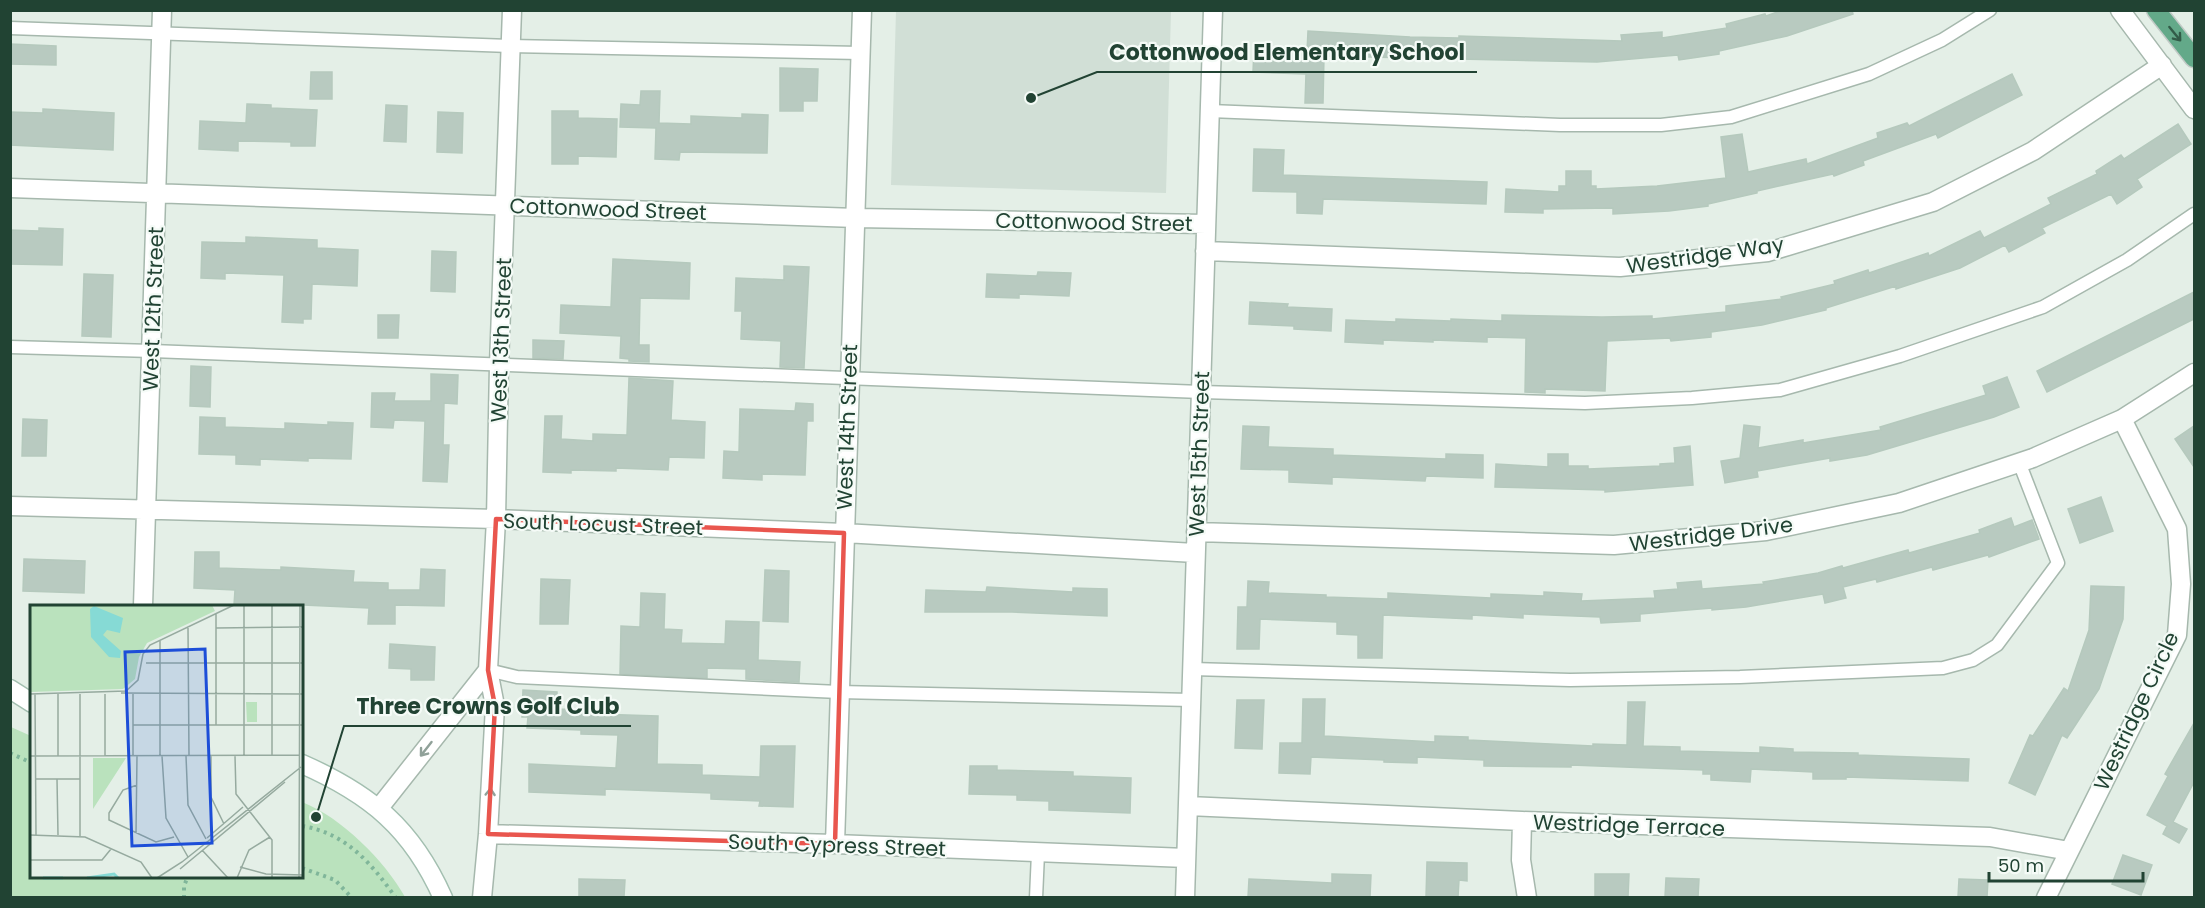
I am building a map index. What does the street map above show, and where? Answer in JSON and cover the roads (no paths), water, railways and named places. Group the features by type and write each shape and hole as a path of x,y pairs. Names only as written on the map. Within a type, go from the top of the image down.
{"main road":[{"path":"2156,10 2194,58"}],"street":[{"name":"West 12th Street","path":"144,605 162,10"},
{"name":"West 13th Street","path":"482,897 495,706 488,670 496,519 499,365 512,10"},
{"name":"West 14th Street","path":"835,844 861,10"},
{"name":"West 15th Street","path":"1185,897 1213,10"},
{"path":"2120,10 2194,109"},
{"name":"Westridge Way","path":"1205,252 1620,267 1767,252 1933,202 2033,151 2162,65"},
{"name":"Cottonwood Street","path":"10,188 856,218 1206,224"},
{"name":"Westridge Drive","path":"1196,532 1614,545 1766,531 1899,503 2019,462 2122,419 2194,373"},
{"name":"Westridge Circle","path":"2046,897 2177,634 2181,584 2177,529 2122,419"},
{"name":"South Locust Street","path":"10,506 496,519 844,533 1196,553"},
{"path":"379,808 488,670"},
{"path":"10,689 30,702"},
{"path":"303,764 326,775 379,808 396,824 417,852 442,897"},
{"name":"Westridge Terrace","path":"1188,806 1522,821 1990,837 2069,850"},
{"path":"1522,821 1521,860 1527,897"},
{"name":"South Cypress Street","path":"488,834 835,844 1186,858"}],"lane":[{"path":"1210,111 1560,125 1661,125 1731,117 1869,74 1942,40 1990,10"},
{"path":"10,28 510,46 860,53"},
{"path":"10,347 1201,392 1585,403 1692,398 1780,390 1900,356 2043,307 2127,260 2194,214"},
{"path":"1192,669 1570,680 1740,677 1943,668 1973,660 1997,645 2058,563 2019,462"},
{"path":"488,670 517,677 839,692 1191,700"},
{"path":"1036,897 1038,853"}],"place":[{"name":"Cottonwood Elementary School","path":"1031,98"},
{"name":"Three Crowns Golf Club","path":"316,817"}]}
